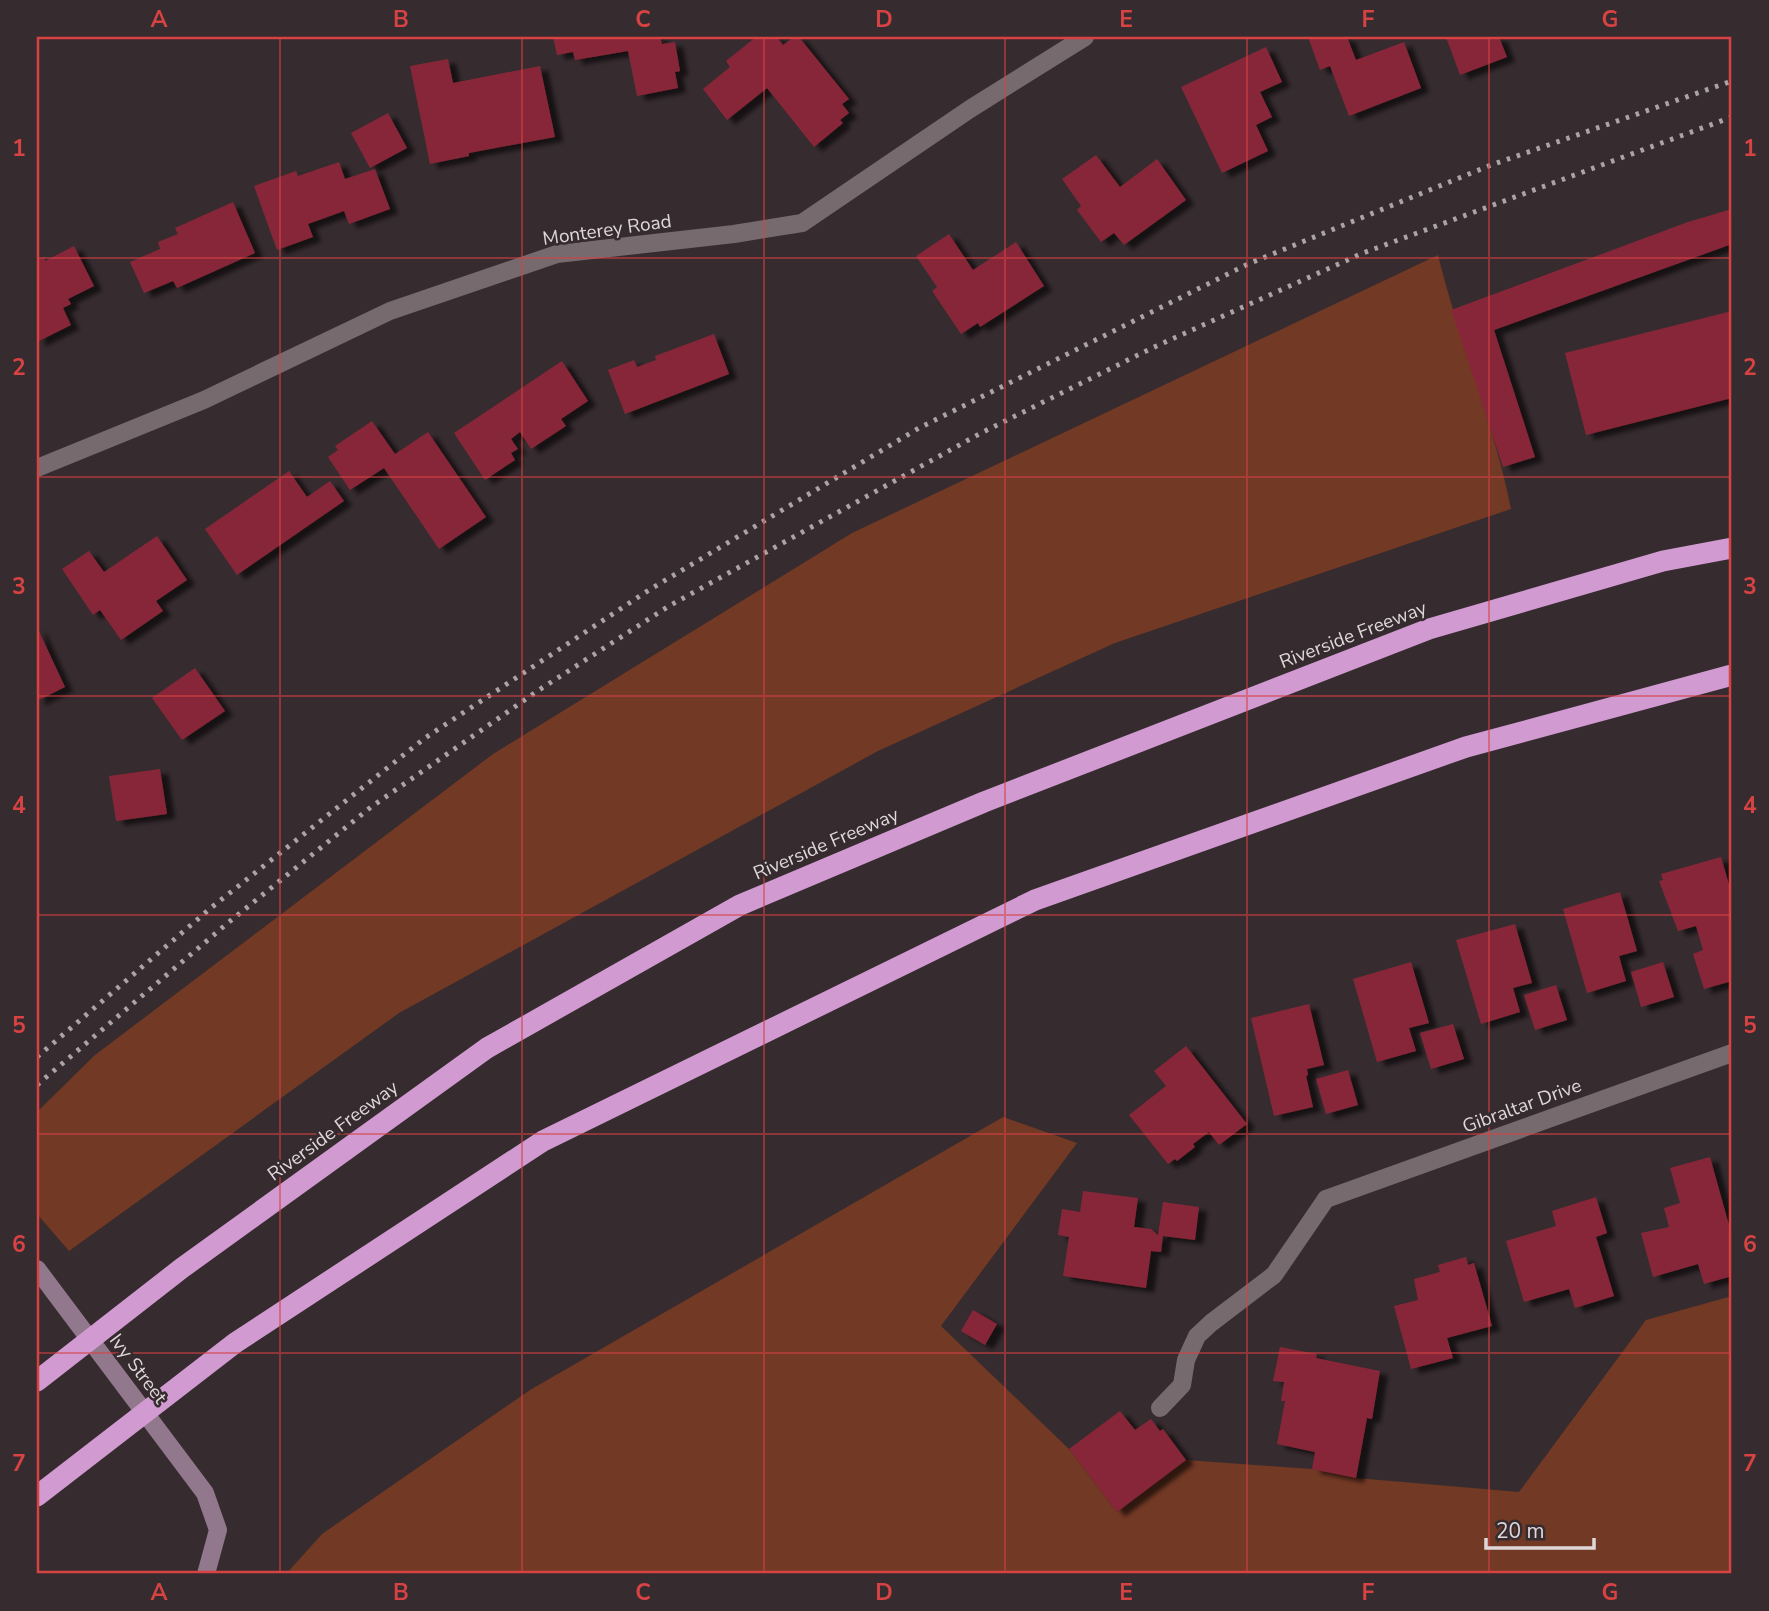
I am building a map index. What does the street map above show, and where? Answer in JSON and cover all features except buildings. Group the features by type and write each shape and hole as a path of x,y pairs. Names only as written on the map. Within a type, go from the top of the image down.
{"highway":[{"name":"Riverside Freeway","path":"37,1381 183,1268 487,1048 740,905 984,802 1429,629 1663,561 1732,548"},
{"path":"37,1496 235,1343 543,1141 1035,900 1466,747 1732,675"}],"street":[{"name":"Monterey Road","path":"37,468 204,400 390,311 557,254 734,234 802,223 970,109 1085,37"},
{"name":"Gibraltar Drive","path":"1160,1409 1182,1385 1186,1360 1197,1336 1274,1275 1326,1199 1732,1053"},
{"name":"Ivy Street","path":"38,1272 205,1493 218,1530 206,1574"}],"shaded area":[{"path":"1438,255 1495,445 1511,509 1115,643 878,751 399,1013 69,1251 37,1214 37,1112 95,1055 493,754 852,533"},
{"path":"1003,1117 1077,1143 941,1326 1069,1449 1117,1512 1186,1460 1312,1469 1356,1478 1519,1492 1646,1320 1732,1296 1732,1574 286,1574 322,1534 530,1390"}],"railway":[{"path":"37,1057 212,907 425,738 649,590 919,428 1248,264 1491,165 1732,81"},
{"path":"37,1085 229,922 371,807 539,690 669,606 981,433 1152,348 1363,253 1732,117"}]}
